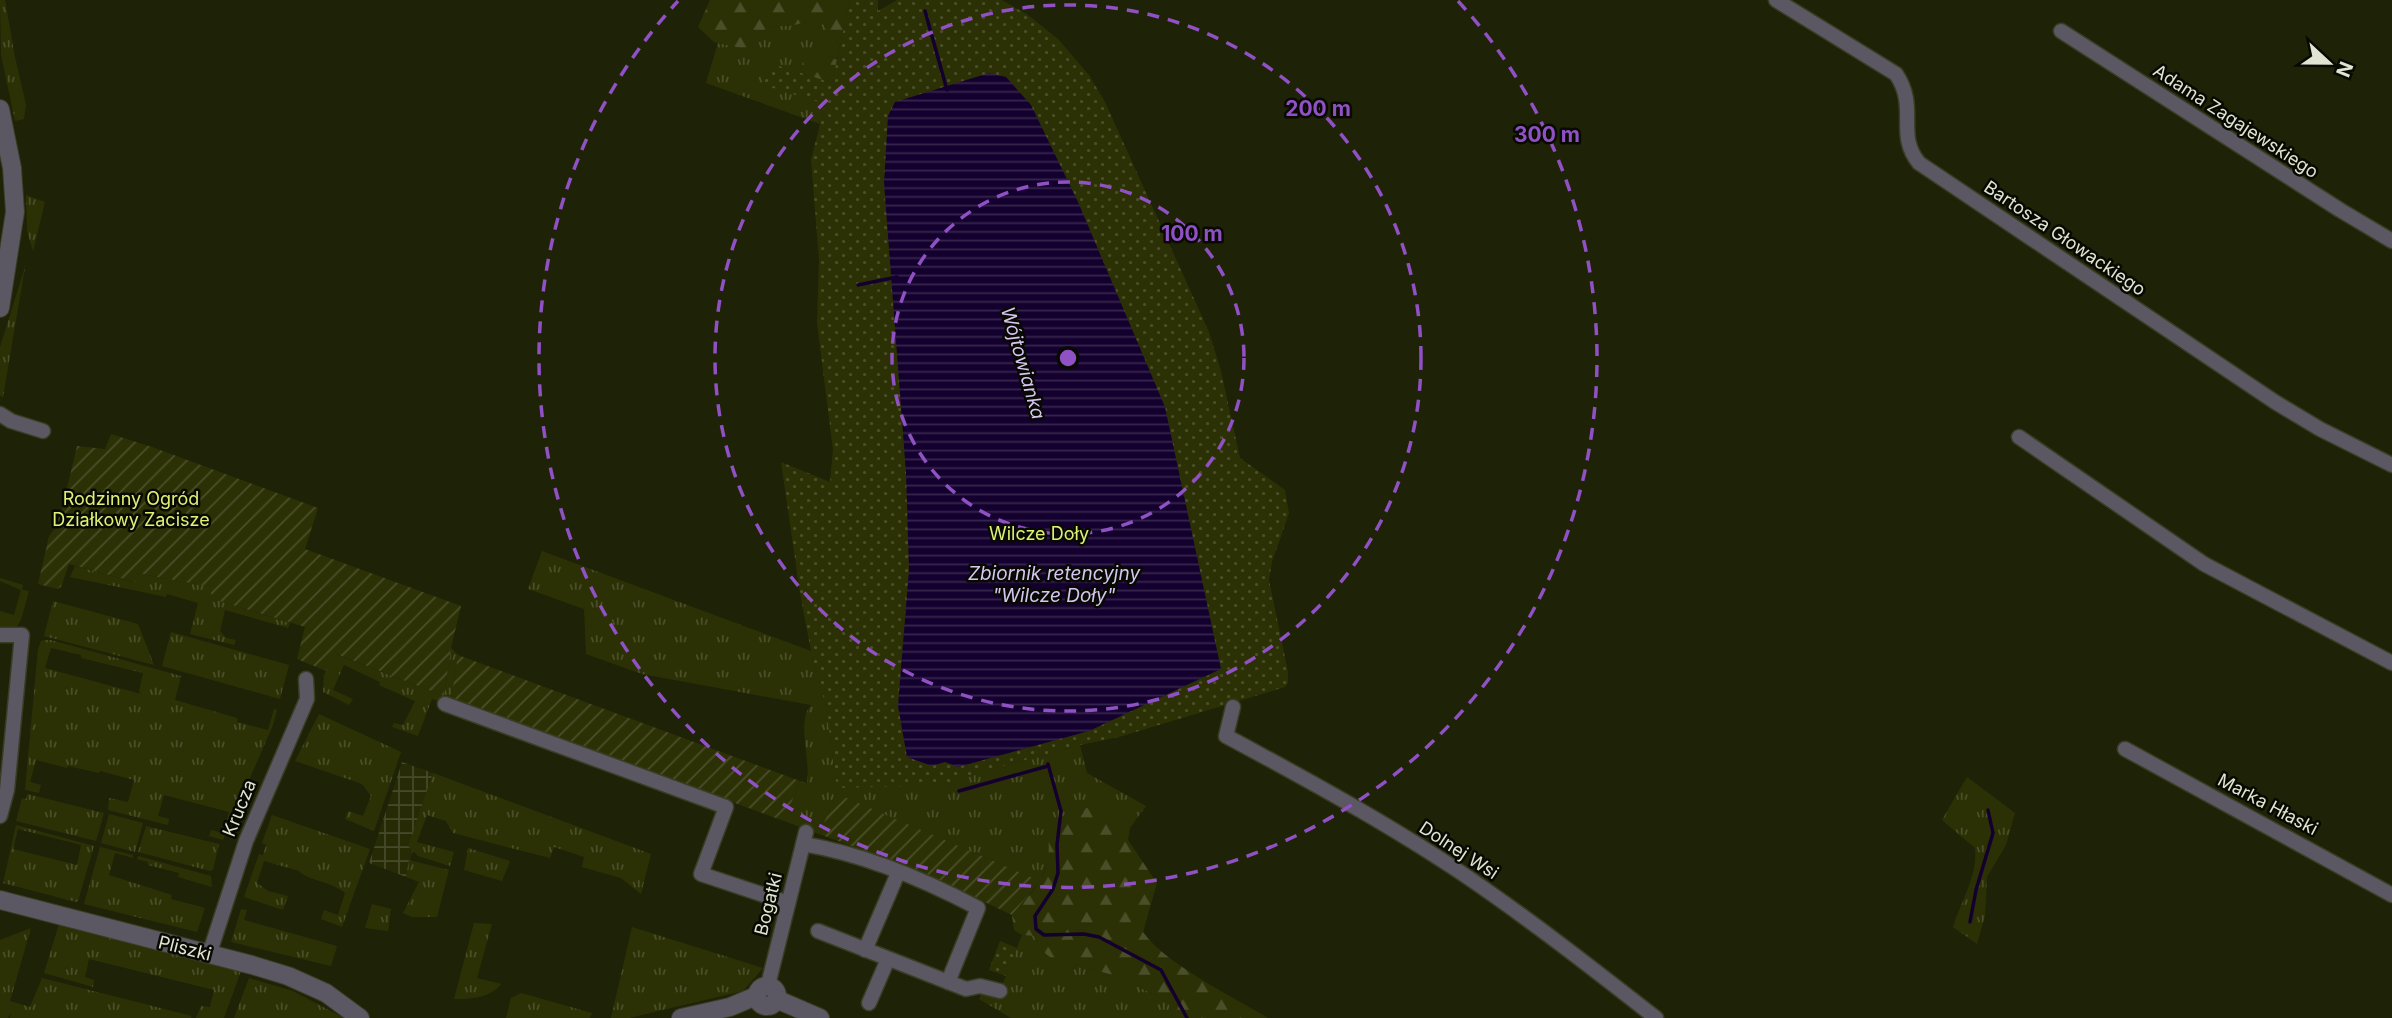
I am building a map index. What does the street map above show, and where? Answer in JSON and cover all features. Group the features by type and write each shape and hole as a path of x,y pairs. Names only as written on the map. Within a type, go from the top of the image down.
{"street":[{"name":"Bartosza Głowackiego","path":"1776,0 1896,75 1904,86 1908,99 1907,138 1911,152 1919,163 2275,402 2320,429 2392,465"},
{"name":"Adama Zagajewskiego","path":"2061,31 2392,241"},
{"path":"0,109 12,168 15,212 0,308"},
{"path":"4,418 43,431"},
{"path":"2019,437 2204,564 2392,663"},
{"path":"0,635 22,635 7,790 0,816"},
{"name":"Krucza","path":"209,955 246,841 307,699 306,679"},
{"path":"445,704 726,807 701,874 788,903"},
{"name":"Dolnej Wsi","path":"1233,707 1226,736 1360,809 1460,872 1547,934 1656,1018"},
{"name":"Marka Hłaski","path":"2125,749 2392,895"},
{"name":"Bogatki","path":"767,993 805,838 898,873"},
{"path":"865,950 898,873 945,890 978,908 948,982"},
{"name":"Pliszki","path":"0,901 288,976 326,993 360,1018"},
{"path":"818,931 966,989 980,986 1000,991"},
{"path":"869,1003 888,959"},
{"path":"681,1018 730,1007 767,993 820,1018"}],"shaded area":[{"path":"402,762 433,773 409,846 413,850 406,877 369,863"}],"green space":[{"path":"0,0 5,0 26,105 24,119 15,121 1,55"},
{"path":"710,0 850,0 840,46 819,18 795,25 767,27 751,46 745,49 714,42 698,27"},
{"name":"Wilcze Doły","path":"850,0 878,0 878,11 897,0 1002,0 1028,15 1058,39 1089,75 1105,102 1209,332 1221,371 1240,458 1285,490 1289,513 1272,562 1269,580 1288,672 1288,683 1285,687 1119,737 956,779 956,782 946,785 837,788 826,707 811,651 800,593 781,462 830,482 833,450 817,323 819,260 811,160 825,104 770,87 764,84 762,74 773,64 832,83"},
{"path":"819,18 840,46 837,60 825,55 803,60 800,73 773,64 764,84 825,104 820,124 706,83 718,43 747,47 767,27 795,25"},
{"path":"825,55 837,60 832,83 800,73 803,60"},
{"path":"26,195 45,202 33,251 27,231"},
{"path":"26,264 3,397 0,396 0,347"},
{"name":"Rodzinny Ogród Działkowy Zacisze","path":"111,434 318,508 305,549 461,606 444,696 336,654 326,671 297,659 305,627 216,600 205,586 137,573 135,582 69,564 61,587 57,589 38,584 49,536 56,527 63,505 77,446 105,449"},
{"path":"542,551 811,651 826,707 837,788 956,779 1080,745 1087,773 1146,806 1130,828 1104,802 1051,846 1040,881 836,794 819,834 784,821 800,781 807,783 804,731 811,705 642,674 586,654 584,609 528,589"},
{"path":"75,566 134,582 136,573 206,586 216,600 290,623 288,628 225,610 220,631 226,638 236,640 234,645 190,634 198,603 167,594 166,597 70,577"},
{"path":"0,578 23,585 22,590 29,591 21,620 15,629 0,629 0,611 14,615 21,590 0,581"},
{"path":"53,601 138,624 154,665 44,636"},
{"path":"171,632 289,665 280,699 162,666"},
{"path":"51,640 181,676 175,700 237,718 237,722 268,730 274,709 277,710 223,840 209,836 211,830 223,833 229,812 164,795 158,816 169,819 168,825 108,810 109,798 128,802 134,780 100,771 67,768 36,760 30,782 41,785 39,793 25,790 38,649 41,641","holes":["51,648 81,655 81,658 143,673 139,692 141,694 45,668"]},
{"path":"451,648 458,655 451,699 444,696"},
{"path":"335,654 444,696 442,702 432,699 418,736 392,727 394,723 403,725 415,701 344,665 333,690 353,699 349,705 323,692 324,675"},
{"path":"458,655 800,781 784,821 451,699"},
{"path":"319,714 401,752 374,831 345,819 348,811 363,816 371,796 362,784 295,761"},
{"path":"433,773 651,854 641,894 621,878 582,867 584,857 554,847 550,858 453,833 446,821 427,815 417,842 454,852 450,866 418,856 408,846"},
{"path":"1967,777 2015,813 2006,845 1987,877 1985,916 1977,944 1953,927 1974,868 1975,848 1942,820"},
{"path":"27,794 104,813 96,841 16,821 22,798 26,799"},
{"path":"836,794 1040,881 1012,915 919,871 819,834"},
{"path":"1104,802 1130,828 1128,840 1157,883 1143,932 1153,944 1183,968 1268,1018 1174,1018 1168,1002 1120,977 1051,958 1041,950 1035,936 1022,935 1014,930 1012,915 1038,883 1047,863 1049,851 1046,822"},
{"path":"109,814 143,823 135,852 101,843"},
{"path":"272,815 370,849 342,927 321,919 324,910 338,915 345,893 299,871 264,861 257,883 268,891 288,896 283,910 244,897 259,854 263,855 266,845 262,843"},
{"path":"16,825 94,846 76,902 3,883","holes":["18,829 81,845 77,865 13,849"]},
{"path":"146,826 219,844 213,870 138,852"},
{"path":"100,847 133,855 133,858 115,853 109,875 172,895 171,899 205,908 197,932 84,904"},
{"path":"468,848 510,861 502,881 464,870"},
{"path":"138,856 211,876 212,887 178,877 179,873 148,865 148,862 137,859"},
{"path":"409,860 449,870 437,917 412,917 403,913 419,882 406,877"},
{"path":"372,904 391,909 388,931 365,928"},
{"path":"241,909 247,910 244,920 337,946 331,966 231,942"},
{"path":"474,923 492,924 477,978 501,984 486,995 454,999"},
{"path":"59,924 241,971 224,1018 196,1018 201,1006 210,1007 214,990 89,959 85,977 94,980 93,987 44,973"},
{"path":"632,927 763,968 743,991 629,1018 611,1018"},
{"path":"31,928 10,1001 30,1007 42,978 192,1016 191,1018 10,1018 11,1013 8,1018 0,1018 0,940"},
{"path":"1022,935 1035,936 1041,950 1051,958 1120,977 1168,1002 1174,1018 1011,1018 979,999 982,991 998,996"},
{"path":"1000,941 1017,948 1006,976 989,970"},
{"path":"249,978 293,991 344,1018 234,1018"},
{"path":"521,993 592,1013 590,1018 506,1018 511,998"}],"water":[{"name":"Zbiornik retencyjny \"Wilcze Doły\"","path":"989,73 1006,77 1031,105 1078,202 1165,407 1221,669 1089,731 958,767 945,762 932,766 907,757 898,706 909,569 906,473 884,183 888,116 895,102"}],"waterway":[{"name":"Wójtowianka","path":"925,11 947,90"},
{"path":"858,285 897,277"},
{"name":"Wójtowianka","path":"1048,764 1061,811 1057,845 1058,873 1053,889 1035,916 1036,929 1044,935 1084,934 1099,937 1161,970 1187,1018"},
{"path":"959,791 1048,766"},
{"path":"1970,922 1976,890 1993,833 1988,810"}]}
